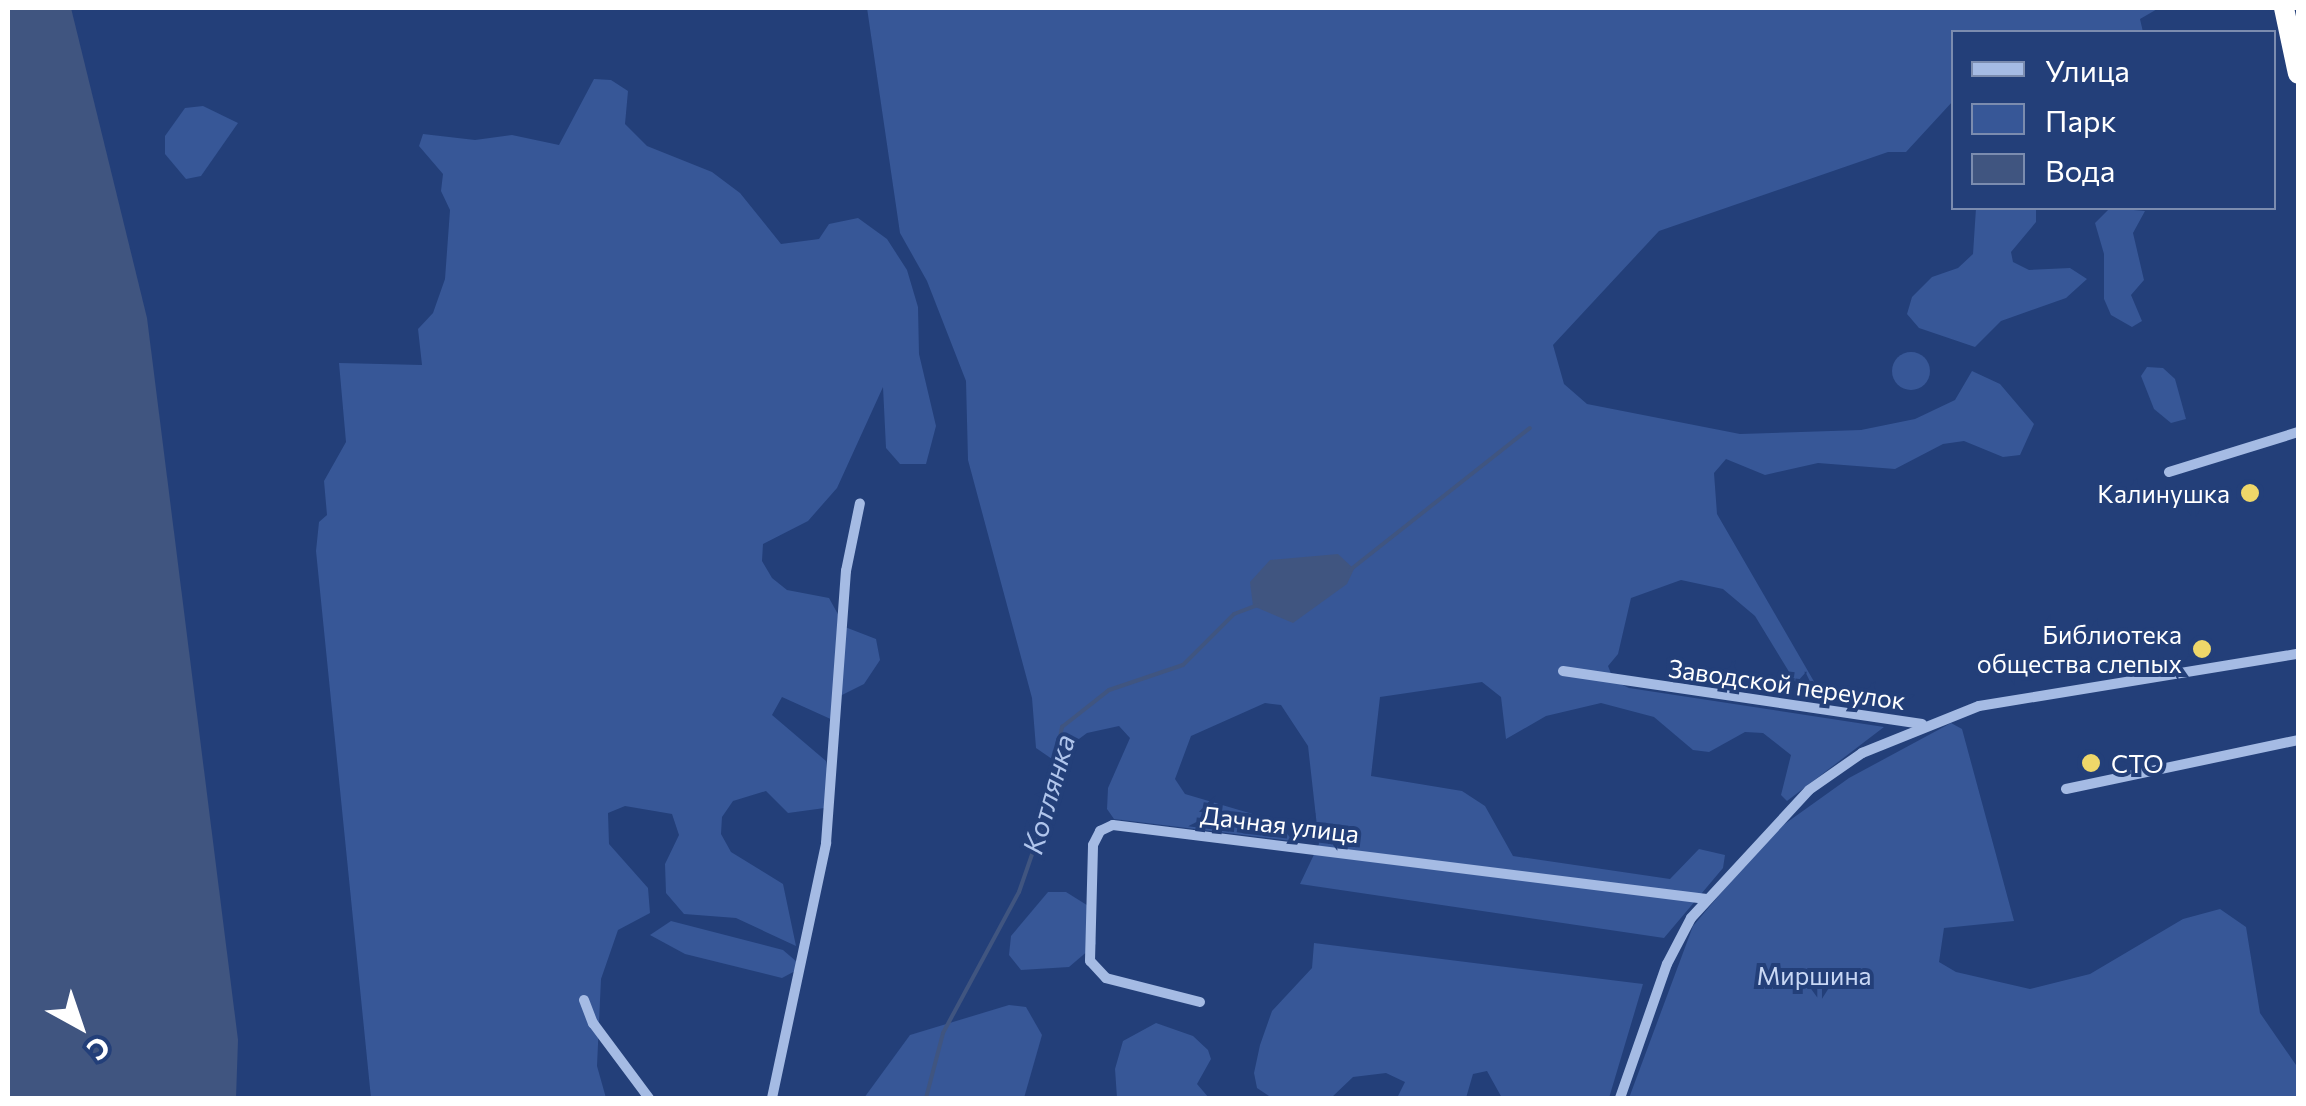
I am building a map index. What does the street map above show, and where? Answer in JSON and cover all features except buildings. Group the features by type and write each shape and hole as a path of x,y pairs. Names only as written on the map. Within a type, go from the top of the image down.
{"highway":[{"path":"2284,8 2298,74"}],"street":[{"path":"2169,472 2298,432"},
{"path":"772,1098 774,1062 826,843 846,571 860,503"},
{"name":"Заводской переулок","path":"1563,672 1922,724 1990,704 2298,654"},
{"path":"1620,1098 1667,964 1706,899 1809,790 1862,753 1922,724"},
{"path":"2066,789 2298,740"},
{"name":"Дачная улица","path":"1200,1002 1106,978 1090,961 1093,845 1100,831 1113,825 1706,899"},
{"path":"584,1000 601,1036 649,1098"}],"green space":[{"path":"867,8 2159,8 2140,19 2143,30 1951,30 1951,103 1906,152 1888,152 1659,231 1553,345 1564,384 1587,404 1740,434 1861,430 1915,419 1955,400 1972,371 2000,384 2034,424 2020,455 2003,457 1964,441 1943,444 1895,469 1818,463 1765,475 1726,459 1714,473 1717,514 1827,704 1802,693 1755,616 1723,589 1681,580 1631,598 1618,654 1608,666 1614,681 1629,688 1884,727 1787,801 1781,795 1791,755 1763,733 1745,732 1709,752 1693,750 1654,717 1601,703 1546,716 1506,739 1501,697 1482,682 1380,697 1371,776 1462,791 1485,806 1513,856 1670,879 1699,849 1725,855 1723,868 1664,938 1300,884 1319,844 1308,746 1281,705 1265,703 1191,736 1175,779 1185,794 1256,815 1283,827 1292,841 1114,819 1107,809 1108,788 1130,738 1119,726 1087,733 1052,759 1036,748 1032,698 968,460 966,381 927,281 900,233"},
{"path":"594,79 611,80 628,91 625,124 647,146 712,172 740,193 781,244 819,239 829,224 858,218 887,239 907,270 918,307 919,354 936,426 926,464 900,464 886,448 883,387 837,488 808,521 763,544 762,561 772,578 787,590 829,598 845,627 876,639 880,660 864,684 840,696 835,721 782,697 772,715 826,761 832,807 788,813 766,791 733,801 722,817 721,834 731,852 783,884 796,946 736,918 684,914 666,893 665,864 679,835 672,814 625,806 608,813 609,844 648,888 650,913 618,930 601,979 597,1066 606,1098 371,1098 316,551 319,522 327,515 324,481 346,442 339,363 422,365 418,329 433,313 445,279 450,210 441,191 443,174 419,146 423,134 475,140 512,135 559,145"},
{"path":"203,106 238,123 201,176 186,179 165,154 165,136 185,108"},
{"path":"1976,210 2036,210 2036,222 2011,252 2013,262 2029,270 2070,268 2087,279 2066,298 2001,321 1975,347 1919,328 1907,314 1912,297 1932,277 1958,268 1973,254"},
{"path":"2108,210 2145,211 2133,233 2144,280 2131,295 2142,321 2132,327 2111,315 2104,299 2104,254 2095,223"},
{"path":"1911,352 1925,357 1930,371 1925,385 1911,390 1897,385 1892,371 1897,357"},
{"path":"2147,367 2163,368 2175,379 2186,419 2171,423 2154,409 2141,376"},
{"name":"Миршина","path":"1951,723 1962,729 2014,921 1944,928 1939,962 1956,972 2030,989 2090,974 2183,919 2220,909 2246,927 2260,1013 2296,1065 2298,1098 1629,1098 1693,926 1772,833 1849,778"},
{"path":"1048,892 1066,892 1090,907 1096,944 1069,967 1021,970 1009,955 1011,936"},
{"path":"671,921 783,950 797,962 797,970 782,978 685,954 650,935"},
{"path":"1314,943 1643,984 1609,1098 1502,1098 1487,1071 1473,1074 1466,1098 1397,1098 1405,1082 1386,1073 1353,1077 1331,1098 1269,1096 1257,1088 1254,1073 1260,1045 1272,1011 1312,968"},
{"path":"1009,1005 1026,1007 1042,1035 1024,1098 864,1098 910,1035"},
{"path":"1156,1023 1193,1036 1208,1050 1211,1059 1197,1084 1209,1098 1117,1098 1115,1069 1123,1041"}],"water":[{"path":"8,8 71,8 147,318 238,1040 236,1098 8,1098"},
{"path":"1338,554 1354,569 1347,584 1293,623 1253,606 1250,582 1270,560"}],"waterway":[{"name":"Котлянка","path":"1350,570 1530,428"},
{"name":"Котлянка","path":"926,1098 943,1033 1019,892 1045,817 1062,727 1109,690 1183,665 1234,614 1257,605"}],"place":[{"name":"Калинушка","path":"2250,493"},
{"name":"Библиотека общества слепых","path":"2202,649"},
{"name":"СТО","path":"2091,763"}]}
